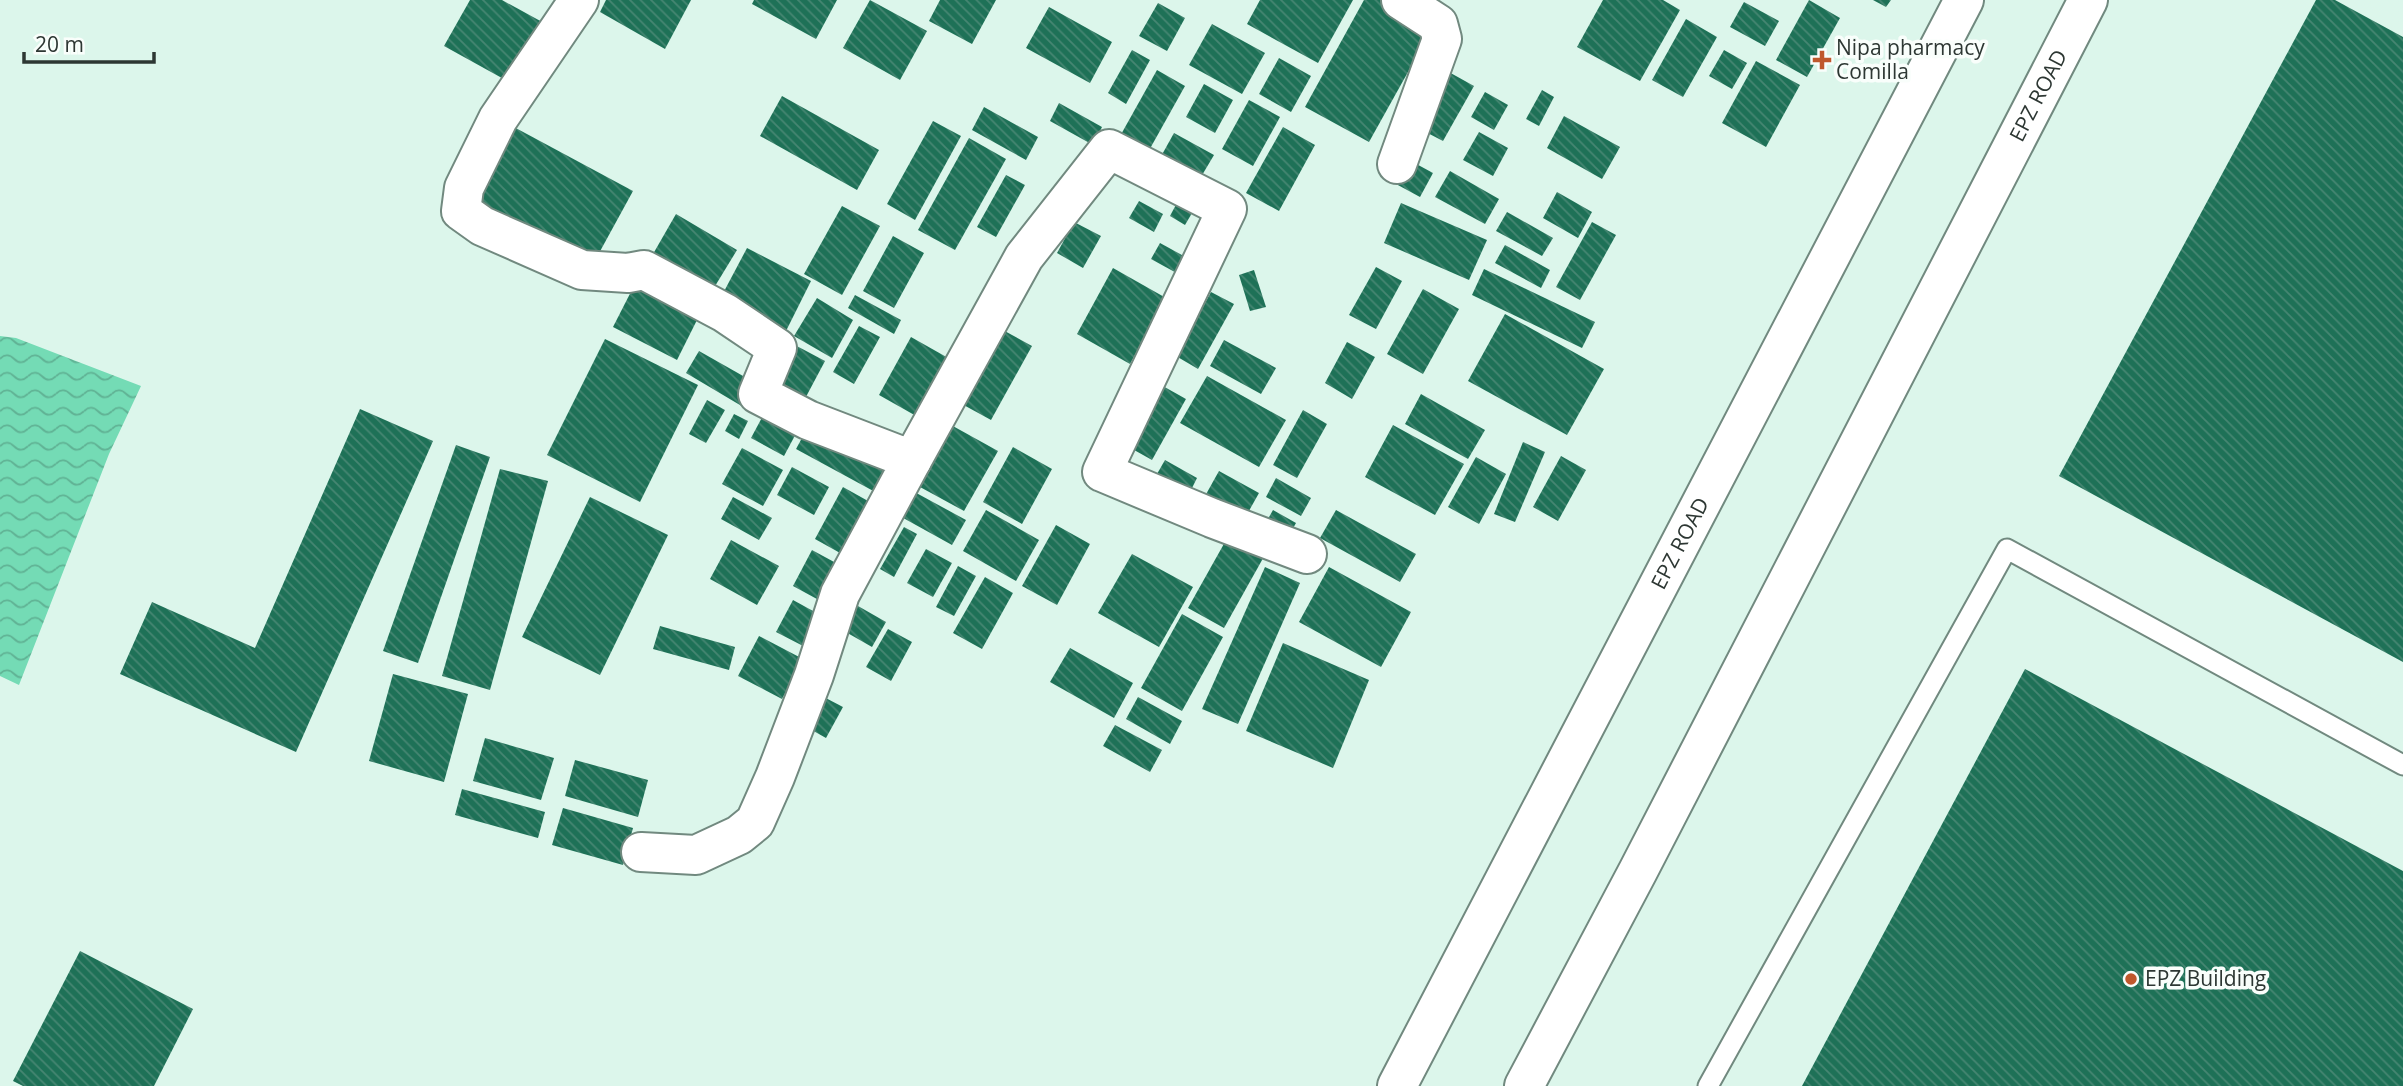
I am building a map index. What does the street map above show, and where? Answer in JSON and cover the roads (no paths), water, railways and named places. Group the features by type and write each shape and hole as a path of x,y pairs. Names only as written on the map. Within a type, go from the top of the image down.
{"street":[{"path":"579,0 498,119 464,188 461,211 482,226 582,270 628,273 644,270 725,313 777,348 758,394 808,420 912,460"},
{"path":"1397,164 1442,39 1438,24 1401,0"},
{"name":"EPZ ROAD","path":"1397,1086 1964,0"},
{"name":"EPZ ROAD","path":"1524,1086 2088,0"},
{"path":"641,852 696,855 739,835 755,822 814,675 840,594 1024,257 1109,149 1227,209 1102,472 1307,554"}],"lane":[{"path":"1708,1086 2007,549 2403,765"}],"water":[{"path":"0,336 16,338 141,386 109,454 19,685 0,676"}],"place":[{"name":"Nipa pharmacy Comilla","path":"1822,60"},
{"name":"EPZ Building","path":"2131,979"}]}
